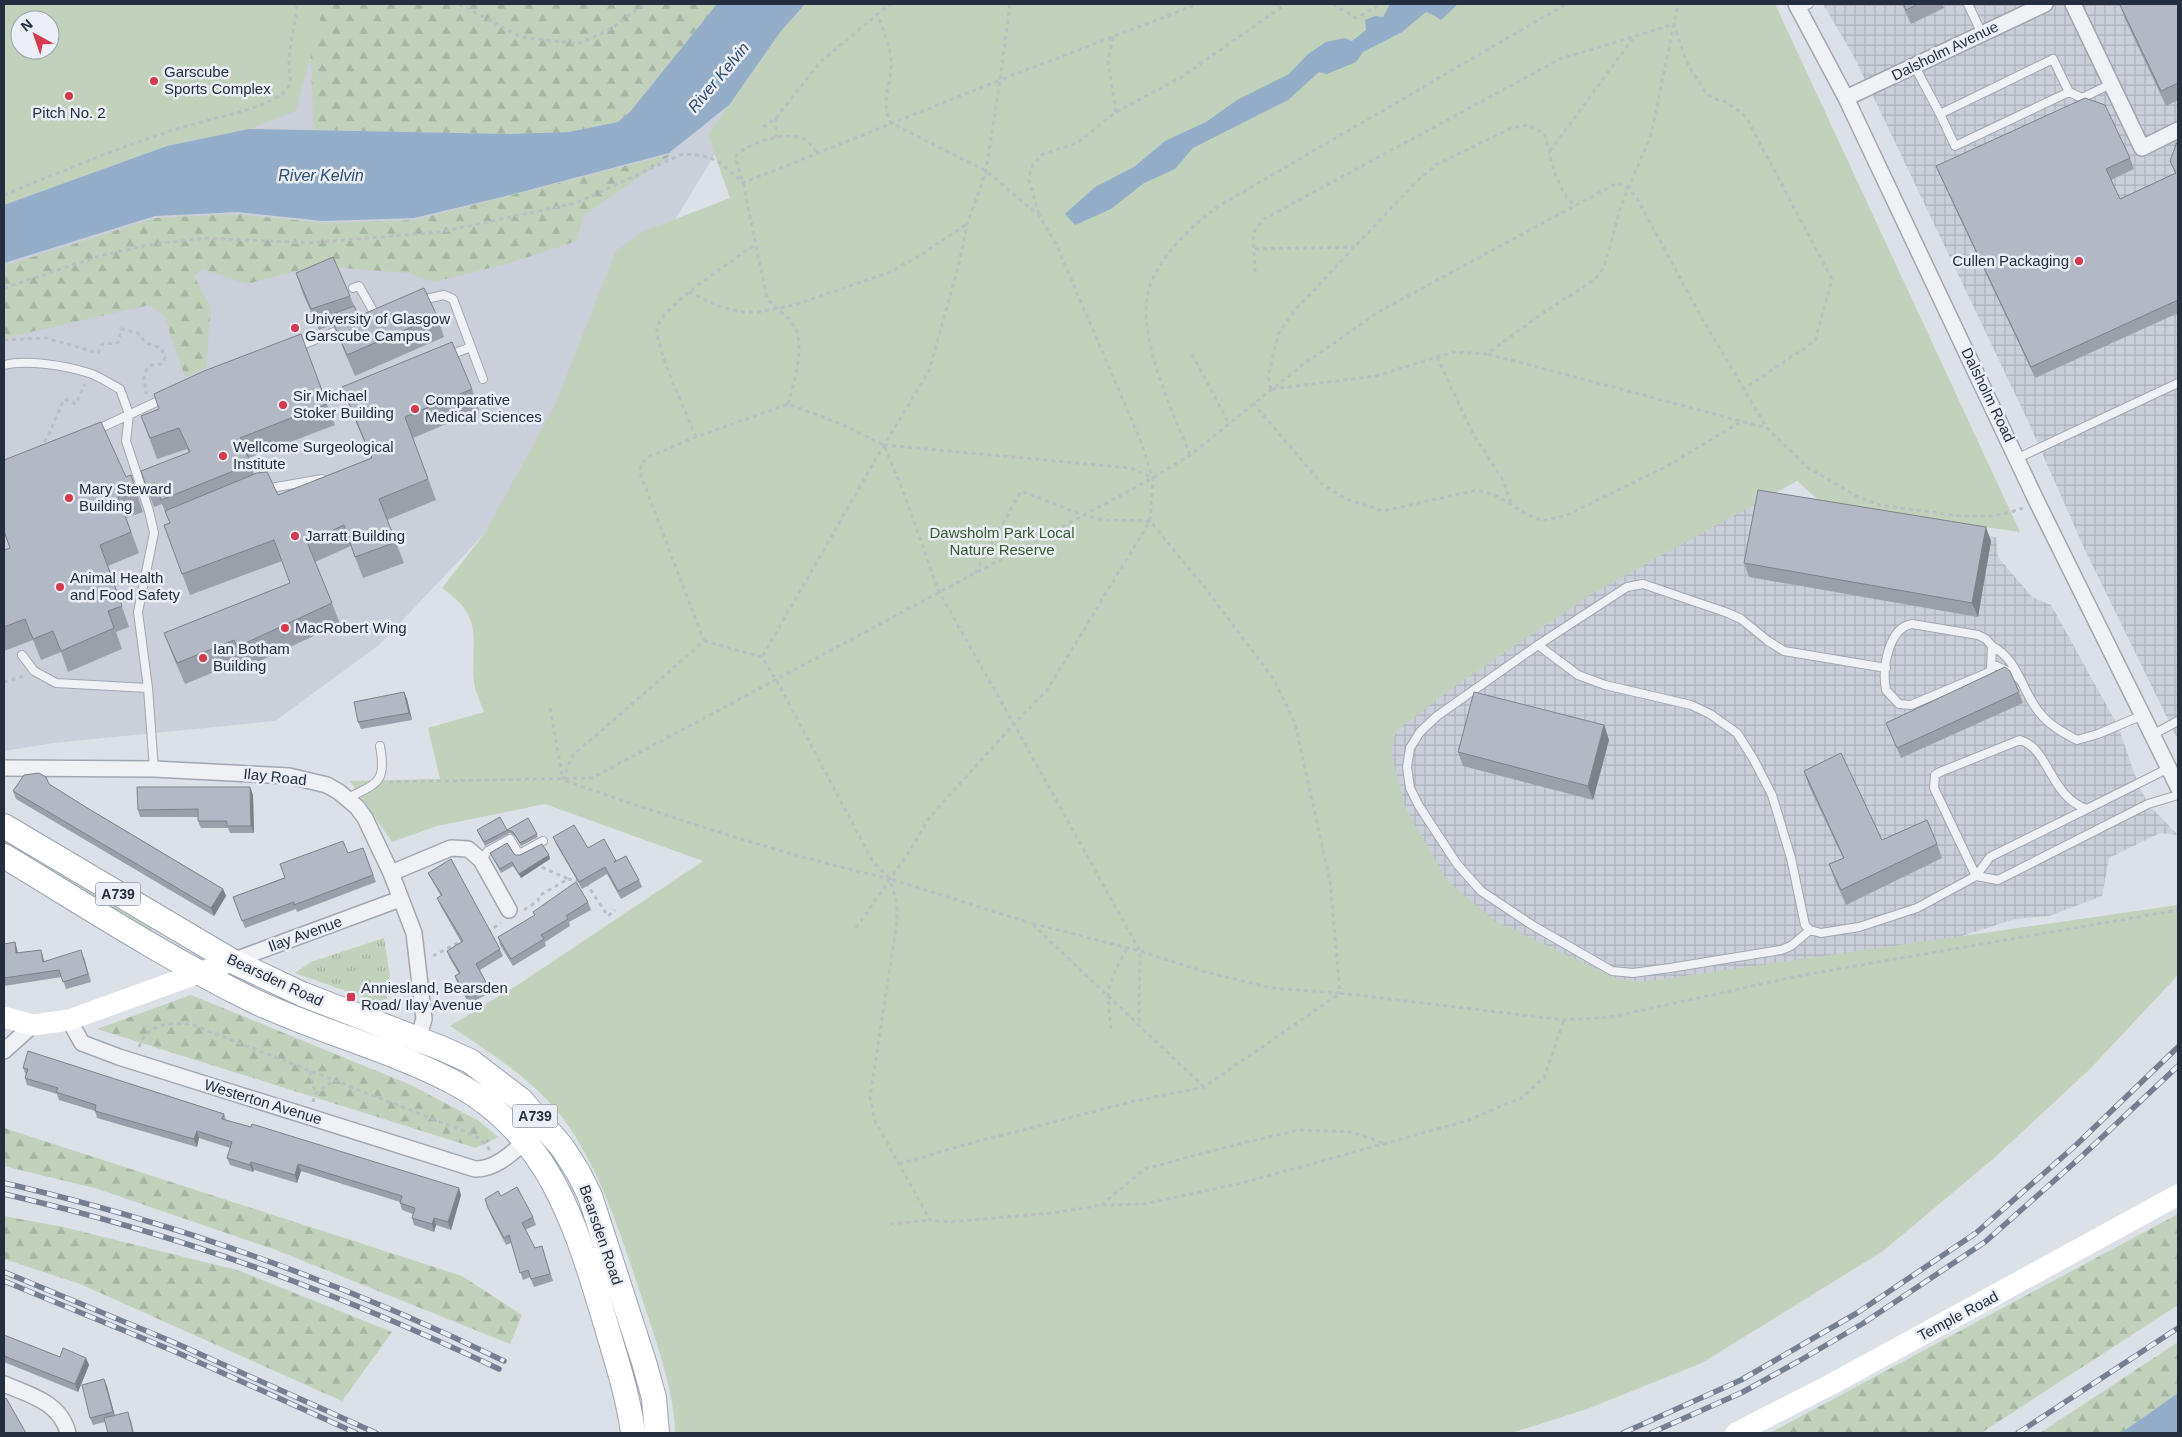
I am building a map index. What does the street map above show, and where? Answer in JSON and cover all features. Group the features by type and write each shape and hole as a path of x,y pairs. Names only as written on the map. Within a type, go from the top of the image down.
{"main road":[{"name":"Bearsden Road","path":"4,826 232,961 302,994 470,1061 495,1078 521,1100 562,1147 590,1196 631,1364 630,1412 633,1433"},
{"name":"Bearsden Road","path":"4,856 200,973 288,1016 410,1062 454,1082 478,1096 508,1120 527,1140 557,1188 571,1216 631,1364 654,1398 657,1433"}],"street":[{"name":"Dalsholm Avenue","path":"1846,98 2045,4"},
{"path":"2073,4 2142,148 2178,130"},
{"name":"Dalsholm Road","path":"1801,5 2018,458 2037,502 2178,787"},
{"name":"Ilay Road","path":"4,768 154,769 289,776 327,785 348,798 365,818 391,872 414,932 424,1019 410,1062"},
{"path":"391,872 451,848 468,849 481,860 512,914"},
{"name":"Ilay Avenue","path":"70,1020 400,898"},
{"path":"4,1017 33,1025 70,1020"},
{"name":"Westerton Avenue","path":"70,1020 82,1043 134,1062 475,1169 493,1165"},
{"path":"4,1051 33,1025"},
{"path":"493,1165 527,1140"},
{"name":"Temple Road","path":"1736,1433 1830,1385 2178,1195"},
{"path":"4,1384 41,1399 52,1406 61,1416 68,1433"}],"lane":[{"path":"1968,4 1982,34"},
{"path":"1940,114 2053,59 2069,92 2082,98 2111,84"},
{"path":"1916,66 1955,146 2069,92"},
{"path":"353,288 359,286 376,316"},
{"path":"409,304 435,295 444,294 453,299 483,379"},
{"path":"366,320 384,313"},
{"path":"288,350 348,327"},
{"path":"439,360 471,347"},
{"path":"4,365 44,364 90,373 120,389 129,414 126,441 149,510 154,533 138,612 148,688 154,769"},
{"path":"2018,458 2178,383"},
{"path":"84,437 147,405 173,395"},
{"path":"254,493 296,482 322,479"},
{"path":"154,533 163,530"},
{"path":"1810,930 1791,946 1781,950 1670,968 1612,972 1532,925 1481,891 1468,878 1419,806 1410,788 1407,767 1410,748 1420,732 1437,716 1538,645 1627,587 1643,584 1735,616 1784,651 1886,668"},
{"path":"1992,646 1992,664 1987,674 1904,706 1894,700 1886,690 1886,668 1892,638 1900,627 1912,624 1978,635 1986,639 1992,646 2009,658 2038,711 2050,724 2077,740 2098,734 2143,715"},
{"path":"1538,645 1578,675 1606,685 1691,705 1710,714 1737,733 1772,795 1791,858 1805,925 1810,930 1821,933 1859,927 1917,908 1976,876 1990,857 2169,768"},
{"path":"22,655 34,671 56,683 148,688"},
{"path":"1992,664 2014,674 2023,683"},
{"path":"2152,735 2178,721"},
{"path":"1976,876 1937,793 1934,781 1935,776 2020,740 2033,745 2038,750 2056,784 2072,803 2087,810"},
{"path":"348,798 377,783 384,766 380,746"},
{"path":"1976,876 1998,880 2148,804 2178,795"},
{"path":"481,860 488,851 510,839 519,854 543,841"}],"path":[{"path":"4,195 145,138 182,126 240,113 286,90 292,80 289,56 297,4"},
{"path":"459,4 521,37 578,44 609,30 644,4"},
{"path":"763,127 776,118 820,62 890,4"},
{"path":"762,658 884,445 929,371 960,260 967,224 986,171 1010,4"},
{"path":"743,183 1000,80 1198,4"},
{"path":"1276,4 1281,7"},
{"path":"856,928 908,854 928,818 1047,690 1150,521 1153,478 1139,437 1060,252 1040,216 1029,180 1031,168 1041,155 1077,143 1116,112 1180,78 1286,4"},
{"path":"1333,4 1356,18 1382,4"},
{"path":"1190,455 1164,392 1146,324 1149,289 1162,262 1178,241 1217,207 1566,4"},
{"path":"1487,354 1540,314 1594,280 1604,267 1621,206 1651,135 1678,4"},
{"path":"877,14 886,36 891,60 890,82 885,99 885,112 891,123 986,171 1040,216"},
{"path":"1255,272 1255,249 1252,233 1264,219 1560,60 1674,24"},
{"path":"1674,24 1686,62 1705,92 1715,99 1727,102 1746,117 1832,279 1815,341 1744,390"},
{"path":"1550,152 1635,36"},
{"path":"1113,37 1108,62 1116,112"},
{"path":"776,118 776,137"},
{"path":"1271,389 1268,378 1278,334 1295,310 1357,247 1415,183 1436,165 1511,128 1528,125 1544,133 1556,180 1565,196 1574,206"},
{"path":"788,404 796,374 799,341 792,323 775,309 767,298 754,245 743,183 735,157 742,148 776,137 795,137 806,140 817,153"},
{"path":"4,288 100,256 143,246 205,238 309,243 441,232 576,203 680,155 698,154 722,163 743,183"},
{"path":"377,783 592,778 777,681 938,592 1153,478 1190,455 1252,403 1380,311 1617,183 1628,188 1637,198 1700,315 1767,428 1807,467 1856,496 1880,504 1960,516 1989,516 2008,513 2037,502"},
{"path":"690,292 718,306 740,312 760,312 775,309 888,273 919,256 967,224"},
{"path":"696,437 659,344 657,328 662,315 754,245"},
{"path":"1255,249 1357,247"},
{"path":"4,340 46,338 98,353 102,344 118,343 121,329 138,333 146,343 160,348 165,358 162,364 150,364 144,372 142,380 146,388 147,405"},
{"path":"1271,389 1376,376 1453,352 1487,354 1767,428"},
{"path":"1192,354 1228,422"},
{"path":"1437,357 1474,434 1503,480 1512,505"},
{"path":"35,454 47,438 64,399 76,404"},
{"path":"1252,403 1322,484 1346,499 1383,511 1477,490 1497,496 1526,514 1543,521 1567,515 1667,466 1742,422"},
{"path":"704,641 640,473 640,464 648,457 696,437 788,404 841,424 884,445 1131,468 1153,478"},
{"path":"884,445 903,491 938,592 1014,724 1140,951 1139,1026"},
{"path":"974,574 1021,491 1083,515 1104,520 1150,521 1209,593 1273,678 1295,723 1330,881 1340,993"},
{"path":"704,641 762,658 777,681 873,862 890,879 897,904 897,922 870,1097 875,1121 930,1220"},
{"path":"563,780 572,756 704,641"},
{"path":"4,682 12,681 34,671"},
{"path":"550,708 563,780"},
{"path":"563,780 703,828 815,862 890,879 1030,923 1140,951 1205,972 1272,988 1340,993 1564,1020 1611,1017 1798,976 2178,910"},
{"path":"541,867 568,879 586,883 608,916 615,910"},
{"path":"482,935 512,914 538,901 539,896 568,879"},
{"path":"1030,923 1204,1087"},
{"path":"438,954 470,936"},
{"path":"1111,1029 1107,996 1110,980 1127,948"},
{"path":"899,1164 960,1146 1135,1101 1204,1087 1340,993"},
{"path":"890,1224 930,1220 949,1222 1042,1214 1102,1205 1144,1204 1246,1182 1466,1121 1521,1098 1544,1078 1564,1020"},
{"path":"134,1062 142,1038 147,1033 160,1025 191,1024 471,1134 487,1145 493,1165"},
{"path":"308,1116 315,1094 310,1071"},
{"path":"315,1094 335,1081"},
{"path":"1102,1205 1144,1169 1300,1130 1352,1132 1384,1143"}],"shaded area":[{"name":"University of Glasgow Garscube Campus","path":"4,4 806,4 485,533 379,645 275,721 53,743 4,751"},
{"path":"1823,4 2178,4 2178,740 2085,550 2027,419 1884,119 1853,55"},
{"path":"1753,496 1996,537 1998,557 2032,597 2051,605 2118,726 2138,784 2148,804 2178,835 2160,833 2109,858 2102,896 2049,916 2015,919 1931,946 1628,992 1581,979 1456,900 1404,811 1387,766 1398,721 1498,641"}],"green space":[{"name":"Garscube Sports Complex","path":"4,4 324,4 296,111 249,129 167,146 4,205"},
{"path":"315,4 717,4 630,112 618,122 570,132 506,134 314,130 310,50"},
{"name":"Dawsholm Park Local Nature Reserve","path":"805,4 1775,4 2020,532 1823,504 1797,481 1595,592 1455,686 1396,731 1391,752 1405,807 1448,882 1495,921 1617,979 1643,982 2178,905 2178,975 2090,1069 1993,1159 1883,1251 1702,1363 1587,1409 1511,1433 675,1433 672,1402 654,1334 610,1207 589,1161 562,1117 538,1090 510,1067 450,1026 519,984 703,861 545,804 437,826 392,842 350,781 440,779 428,728 484,712 474,682 474,641 470,620 465,609 442,588 485,533 555,405 616,251 642,232 730,198 708,135 781,31"},
{"path":"672,154 583,216 577,241 506,264 433,282 408,273 317,266 246,284 203,269 194,276 211,308 206,368 185,377 164,316 149,305 4,338 4,266 155,218 238,214 324,223 415,220"},
{"path":"4,841 152,929 149,934 4,848"},
{"path":"384,938 390,977 386,1005 295,973 311,962"},
{"path":"191,995 411,1085 479,1121 498,1137 476,1148 97,1029"},
{"path":"4,1128 462,1276 522,1315 510,1344 276,1250 98,1189 4,1166"},
{"path":"2178,1214 2178,1305 1981,1433 1770,1433"},
{"path":"4,1216 63,1227 237,1270 392,1332 342,1401 80,1284 4,1259"},
{"path":"2178,1342 2178,1393 2121,1433 2040,1433"}],"water":[{"name":"River Kelvin","path":"717,4 805,4 781,31 729,105 669,153 414,218 323,221 238,212 155,216 4,263 4,205 167,146 249,129 506,134 569,132 618,122 630,112"},
{"path":"1390,4 1458,4 1441,20 1426,12 1402,32 1363,52 1356,62 1327,74 1319,72 1288,100 1193,148 1175,169 1144,183 1111,209 1075,225 1065,214 1095,187 1134,167 1165,141 1206,122 1237,100 1289,74 1308,54 1326,42 1345,38 1352,41 1366,30 1365,20 1375,16 1383,17"},
{"path":"2178,1393 2178,1433 2121,1433"}],"building":[{"path":"1904,4 1918,4 1906,10"},
{"path":"2178,4 2178,83 2161,91 2120,5"},
{"name":"Cullen Packaging","path":"2085,98 2105,105 2130,158 2106,169 2120,199 2176,173 2170,161 2178,142 2178,300 2031,367 1936,166"},
{"path":"333,257 350,296 311,309 296,273"},
{"path":"424,288 437,316 347,355 330,315 354,306 359,316"},
{"path":"301,334 327,404 240,438 251,464 161,500 155,483 146,486 141,471 190,452 179,428 150,438 141,416 159,409 154,394 204,371"},
{"path":"452,342 472,389 405,417 428,479 379,499 396,542 355,557 344,525 307,542 332,603 237,647 234,640 177,663 164,633 290,583 274,540 182,574 164,525 170,523 165,511 257,473 267,472 278,495 372,458 342,387"},
{"path":"101,422 126,477 131,475 136,491 118,497 131,532 100,545 122,606 108,611 114,628 61,651 53,631 33,639 25,619 4,627 4,550 10,548 4,531 4,460"},
{"path":"1758,490 1986,527 1972,603 1744,563"},
{"path":"2005,667 2010,671 2019,692 1897,748 1886,723"},
{"path":"404,692 409,713 358,722 354,702"},
{"path":"1474,692 1604,725 1588,786 1458,752"},
{"path":"1841,753 1882,840 1927,820 1937,844 1841,890 1829,864 1844,858 1804,771"},
{"path":"39,773 46,777 49,784 223,889 211,908 13,791 24,775"},
{"path":"137,787 250,787 251,826 227,826 227,821 198,821 198,809 138,810"},
{"path":"500,817 507,830 528,818 537,834 520,843 513,832 508,830 484,842 477,830"},
{"path":"574,825 588,848 604,839 616,861 626,856 639,880 618,891 605,867 579,882 553,837"},
{"path":"343,841 348,853 363,848 373,875 294,905 294,902 242,921 233,897 285,878 280,864"},
{"path":"507,843 515,855 520,855 542,844 549,855 519,874 512,862 500,869 490,853"},
{"path":"451,859 500,949 476,964 488,986 467,997 455,976 460,973 447,951 463,941 437,898 442,895 428,873"},
{"path":"576,882 588,902 566,916 568,919 541,935 544,939 511,959 498,937 535,915 533,912"},
{"path":"15,942 16,953 41,950 43,962 81,950 88,974 63,982 59,970 4,978 4,944"},
{"path":"28,1051 224,1114 222,1119 251,1127 252,1124 459,1188 448,1222 434,1218 432,1224 412,1218 415,1208 400,1203 402,1196 298,1164 295,1175 251,1162 250,1165 227,1158 232,1142 197,1131 194,1139 95,1111 96,1105 56,1092 58,1088 25,1078 28,1069 23,1068"},
{"path":"517,1187 533,1217 522,1223 535,1248 542,1246 550,1274 531,1279 528,1270 520,1273 509,1235 504,1238 485,1199 498,1191 501,1196"},
{"path":"4,1335 60,1357 63,1348 86,1358 75,1384 4,1356"},
{"path":"104,1379 113,1412 90,1418 82,1385"},
{"path":"6,1398 26,1433 4,1433 4,1400"},
{"path":"128,1412 133,1433 108,1433 104,1418"}],"railway":[{"path":"1623,1433 1741,1380 1857,1313 1976,1233 2075,1146 2178,1047"},
{"path":"1651,1433 1743,1392 1799,1361 1862,1324 1985,1242 2082,1156 2178,1066"},
{"path":"4,1183 133,1217 259,1258 382,1306 504,1361"},
{"path":"4,1194 132,1227 256,1268 378,1315 499,1369"},
{"path":"4,1272 173,1342 376,1433"},
{"path":"4,1281 176,1352 356,1433"},
{"path":"2018,1433 2178,1328"}],"place":[{"name":"Garscube Sports Complex","path":"154,81"},
{"name":"Pitch No. 2","path":"69,96"},
{"name":"Cullen Packaging","path":"2079,261"},
{"name":"University of Glasgow Garscube Campus","path":"295,328"},
{"name":"Sir Michael Stoker Building","path":"283,405"},
{"name":"Comparative Medical Sciences","path":"415,409"},
{"name":"Wellcome Surgeological Institute","path":"223,456"},
{"name":"Mary Steward Building","path":"69,498"},
{"name":"Jarratt Building","path":"295,536"},
{"name":"Animal Health and Food Safety","path":"60,587"},
{"name":"MacRobert Wing","path":"285,628"},
{"name":"Ian Botham Building","path":"203,658"},
{"name":"Anniesland, Bearsden Road/ Ilay Avenue","path":"351,997"}]}
